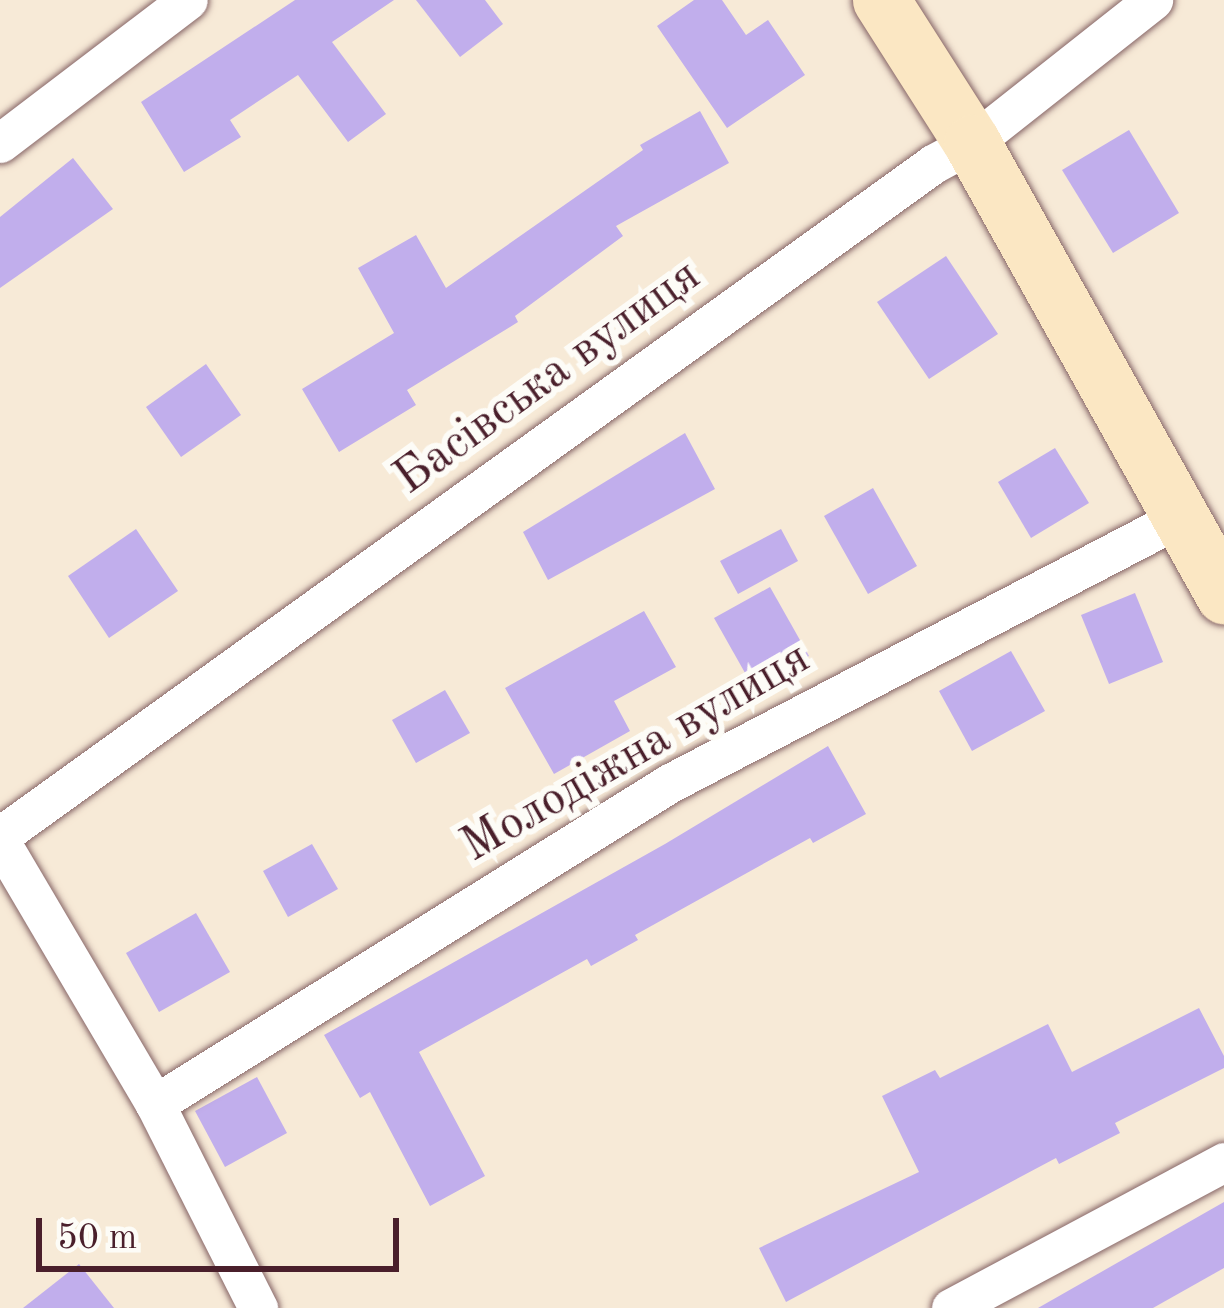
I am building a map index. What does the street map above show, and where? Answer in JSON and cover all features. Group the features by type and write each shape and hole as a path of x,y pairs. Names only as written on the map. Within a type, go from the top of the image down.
{"street":[{"path":"0,143 188,0"},
{"path":"881,0 972,143 1208,549"},
{"name":"Басівська вулиця","path":"0,838 933,164 972,143 1153,0"},
{"name":"Молодіжна вулиця","path":"155,1104 670,783 1208,549"},
{"path":"0,838 155,1104 257,1308"},
{"path":"951,1308 1224,1162"}],"building":[{"path":"295,0 394,0 332,42 386,114 348,142 298,75 230,120 241,137 184,172 141,102"},
{"path":"416,0 485,0 503,24 460,57"},
{"path":"694,0 722,0 746,35 768,20 805,75 727,128 657,26"},
{"path":"700,111 729,163 616,226 623,236 515,316 518,322 407,390 416,405 339,452 302,389 394,333 358,268 416,235 446,288 643,150 640,145"},
{"path":"1129,130 1179,213 1113,253 1062,170"},
{"path":"73,158 113,209 0,288 0,217"},
{"path":"946,256 998,334 929,379 877,302"},
{"path":"206,364 241,415 181,457 146,407"},
{"path":"685,433 715,489 548,580 523,532"},
{"path":"1055,448 1089,503 1031,538 998,482"},
{"path":"873,488 917,566 868,594 824,516"},
{"path":"136,529 178,591 109,638 68,576"},
{"path":"781,529 798,561 738,594 720,561"},
{"path":"770,587 809,656 753,687 714,618"},
{"path":"1135,593 1163,662 1109,684 1081,615"},
{"path":"644,611 676,667 614,701 630,731 554,774 505,688"},
{"path":"1011,651 1045,711 972,751 939,691"},
{"path":"445,690 470,733 416,763 392,720"},
{"path":"828,746 866,814 813,843 810,838 635,935 638,940 591,966 587,959 419,1052 485,1176 430,1206 370,1092 360,1098 324,1035 665,844"},
{"path":"312,844 338,889 288,917 263,871"},
{"path":"196,913 230,972 159,1012 126,953"},
{"path":"1199,1008 1224,1056 1224,1068 1115,1123 1120,1133 1059,1164 1056,1158 786,1302 759,1248 919,1172 882,1096 935,1070 940,1078 1048,1024 1072,1072"},
{"path":"257,1077 287,1133 225,1167 195,1111"},
{"path":"1224,1202 1224,1268 1153,1308 1038,1308"},
{"path":"79,1264 114,1308 23,1308"}]}
